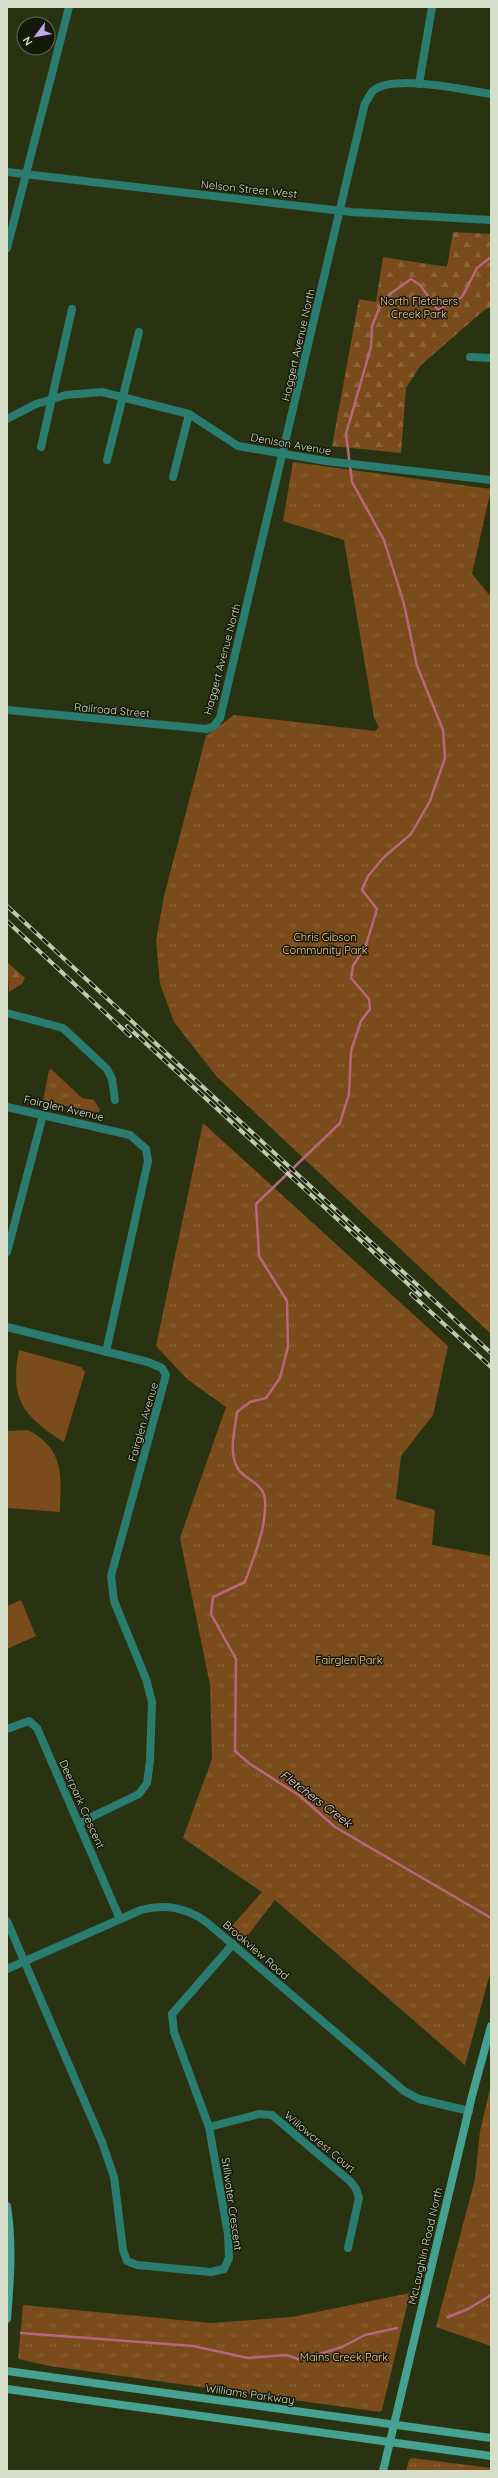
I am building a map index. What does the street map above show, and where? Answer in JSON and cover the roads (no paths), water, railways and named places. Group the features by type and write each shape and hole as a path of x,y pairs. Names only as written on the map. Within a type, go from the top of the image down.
{"main road":[{"name":"McLaughlin Road North","path":"383,2471 469,2111 491,2026"},
{"path":"7,2206 10,2226 10,2270 7,2319"},
{"name":"Williams Parkway","path":"7,2371 491,2438"},
{"path":"7,2389 491,2456"}],"street":[{"path":"7,248 69,7"},
{"path":"419,84 432,7"},
{"name":"Haggert Avenue North","path":"214,726 220,718 365,103 373,91 390,84 419,84 491,94"},
{"name":"Nelson Street West","path":"7,172 341,210 490,220"},
{"path":"41,447 72,309"},
{"path":"107,460 139,332"},
{"path":"470,357 491,358"},
{"name":"Denison Avenue","path":"7,419 52,398 85,392 123,396 189,414 238,446 339,463 361,464 491,480"},
{"path":"173,477 189,414"},
{"name":"Railroad Street","path":"7,710 207,729 214,726"},
{"path":"7,1013 63,1028 107,1069 112,1079 115,1100"},
{"name":"Fairglen Avenue","path":"7,1107 130,1135 140,1141 146,1149 148,1161 106,1352 148,1362 162,1368 166,1375 111,1576 114,1601 146,1679 152,1702 150,1761 147,1783 139,1794 79,1823"},
{"path":"7,1252 43,1115"},
{"path":"7,1327 106,1352"},
{"name":"Deerpark Crescent","path":"7,1729 29,1721 37,1728 120,1919"},
{"name":"Brookview Road","path":"7,1969 120,1919 151,1907 180,1909 199,1917 233,1944 404,2091 419,2099 469,2111"},
{"path":"7,1921 25,1961"},
{"name":"Stillwater Crescent","path":"25,1961 102,2142 114,2177 127,2261 137,2265 211,2272 224,2269 229,2258 228,2234 209,2127 174,2032 172,2014 233,1944"},
{"name":"Willowcrest Court","path":"209,2127 259,2114 272,2115 351,2182 359,2198 348,2248"}],"waterway":[{"name":"Fletchers Creek","path":"491,257 477,268 462,297 438,310 420,285 411,279 383,299 372,326 371,347 346,434 352,482 384,540 404,604 417,666 443,730 445,758 430,801 411,834 384,857 368,876 362,890 377,909 366,945 353,966 351,978 369,999 370,1009 361,1021 351,1051 349,1094 340,1123 256,1204 259,1256 287,1301 288,1347 280,1378 266,1398 250,1402 237,1412 233,1441 233,1455 241,1473 258,1485 264,1494 264,1521 245,1582 213,1597 211,1614 236,1659 235,1751 250,1764 300,1796 335,1827 491,1918"},
{"path":"448,2317 468,2309 491,2295"},
{"path":"21,2333 193,2346 248,2358 286,2355 301,2360 342,2347 365,2335 397,2328"}],"railway":[{"path":"7,906 491,1353"},
{"path":"7,921 130,1036"},
{"path":"127,1026 420,1295"},
{"path":"411,1294 491,1367"}],"park label":[{"name":"North Fletchers Creek Park","path":"419,307"},
{"name":"Chris Gibson Community Park","path":"325,943"},
{"name":"Fairglen Park","path":"349,1660"},
{"name":"Mains Creek Park","path":"344,2357"}]}
